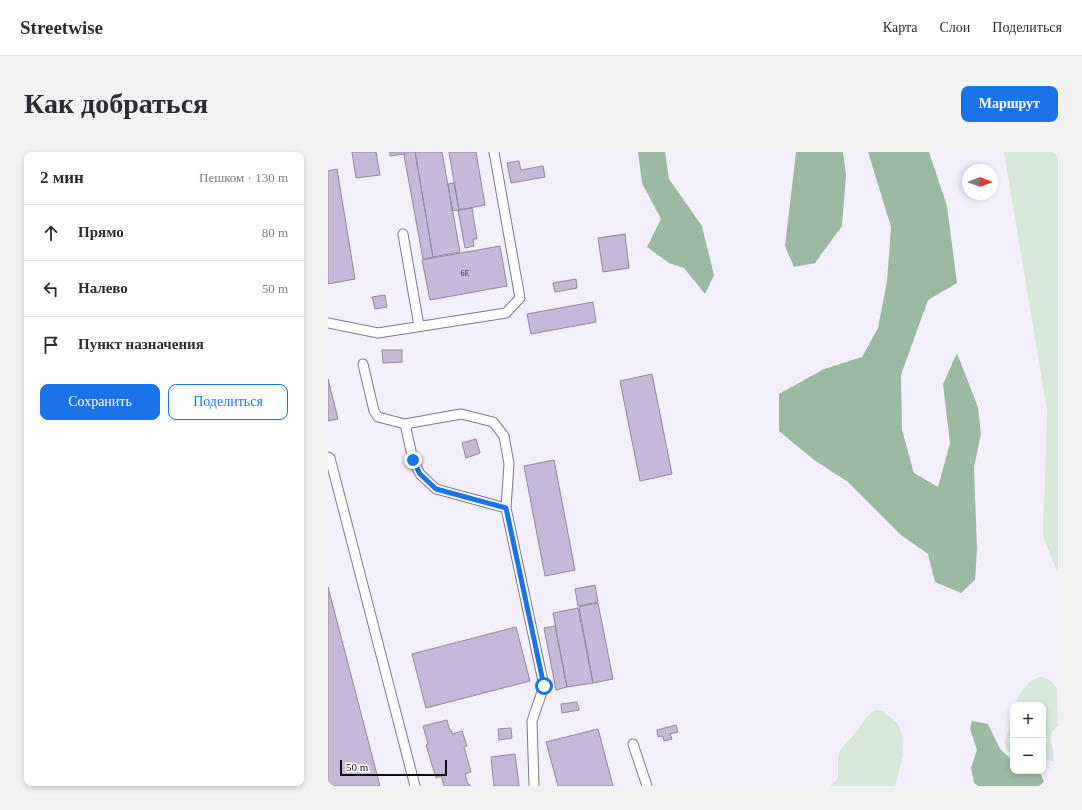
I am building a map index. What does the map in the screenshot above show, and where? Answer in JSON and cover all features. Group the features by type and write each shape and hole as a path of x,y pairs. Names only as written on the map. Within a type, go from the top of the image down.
{"lane":[{"path":"328,324 378,333 506,313 520,298 494,152"},
{"path":"402,234 419,326"},
{"path":"363,364 374,411 378,417 405,424 461,414 493,422 504,436 509,464 506,508 544,686 532,721 534,786"},
{"path":"405,424 413,460 420,474 436,489 506,508"},
{"path":"328,457 330,458 415,786"},
{"path":"633,744 647,786"}],"shaded area":[{"path":"638,152 665,152 669,179 702,226 714,275 705,294 684,268 669,263 647,247 661,219 642,183"},
{"path":"796,152 843,152 846,175 842,226 815,263 794,267 785,246"},
{"path":"868,152 929,152 947,206 957,283 928,300 901,375 902,430 914,473 938,487 950,443 943,384 957,353 978,407 981,434 974,467 977,549 975,580 961,593 935,582 928,554 901,535 848,482 814,460 779,431 779,394 824,369 862,357 878,328 887,281 891,227"},
{"path":"1004,152 1058,152 1058,573 1043,536 1047,410"},
{"path":"1039,677 1050,680 1057,689 1058,726 1053,730 1051,735 1054,752 1053,761 1046,760 1046,702 1016,702 1021,692 1034,679"},
{"path":"877,710 883,711 898,724 902,735 903,756 895,786 830,786 836,781 838,776 838,758 840,750 867,717 872,712"},
{"path":"972,721 988,724 1000,749 1010,758 1010,774 1041,774 1044,782 1039,786 978,786 974,783 971,768 977,750 970,729"},
{"path":"1010,726 1010,752 1007,751 1005,743"}],"building":[{"path":"352,152 376,152 380,175 356,178"},
{"path":"390,152 405,152 405,154 390,156"},
{"path":"406,152 415,152 433,257 423,259 404,155"},
{"path":"415,152 442,152 460,252 433,257"},
{"path":"449,152 476,152 485,205 459,210"},
{"path":"519,161 521,170 543,166 545,177 511,183 507,163"},
{"path":"337,169 355,279 328,284 328,171"},
{"path":"454,183 459,210 452,211 448,184"},
{"path":"472,208 477,239 473,239 474,246 465,248 458,210"},
{"path":"625,234 629,268 603,272 598,238"},
{"path":"500,246 507,286 430,300 422,260"},
{"path":"576,279 577,288 555,292 553,283"},
{"path":"385,295 387,307 375,309 372,297"},
{"path":"593,302 596,322 531,334 527,314"},
{"path":"382,350 402,350 402,362 383,363"},
{"path":"652,374 672,474 640,481 620,381"},
{"path":"328,379 338,419 328,421"},
{"path":"476,439 480,453 466,458 462,443"},
{"path":"554,460 575,570 545,576 524,466"},
{"path":"595,585 598,602 578,606 575,589"},
{"path":"328,587 380,786 328,786"},
{"path":"598,603 613,679 593,683 579,607"},
{"path":"578,608 593,683 567,687 553,613"},
{"path":"555,626 567,687 556,690 544,628"},
{"path":"516,627 530,681 426,708 412,654"},
{"path":"577,702 579,710 562,713 561,704"},
{"path":"447,720 452,734 462,731 467,746 464,747 471,772 465,774 470,786 444,786 441,776 436,778 426,745 428,744 423,726"},
{"path":"676,725 678,732 670,734 672,739 664,741 663,736 658,737 657,730"},
{"path":"511,728 512,738 499,740 498,729"},
{"path":"598,729 613,786 558,786 546,742"},
{"path":"515,754 519,786 494,786 491,757"}],"route":[{"path":"413,460 420,474 436,489 506,508 544,686"}]}
